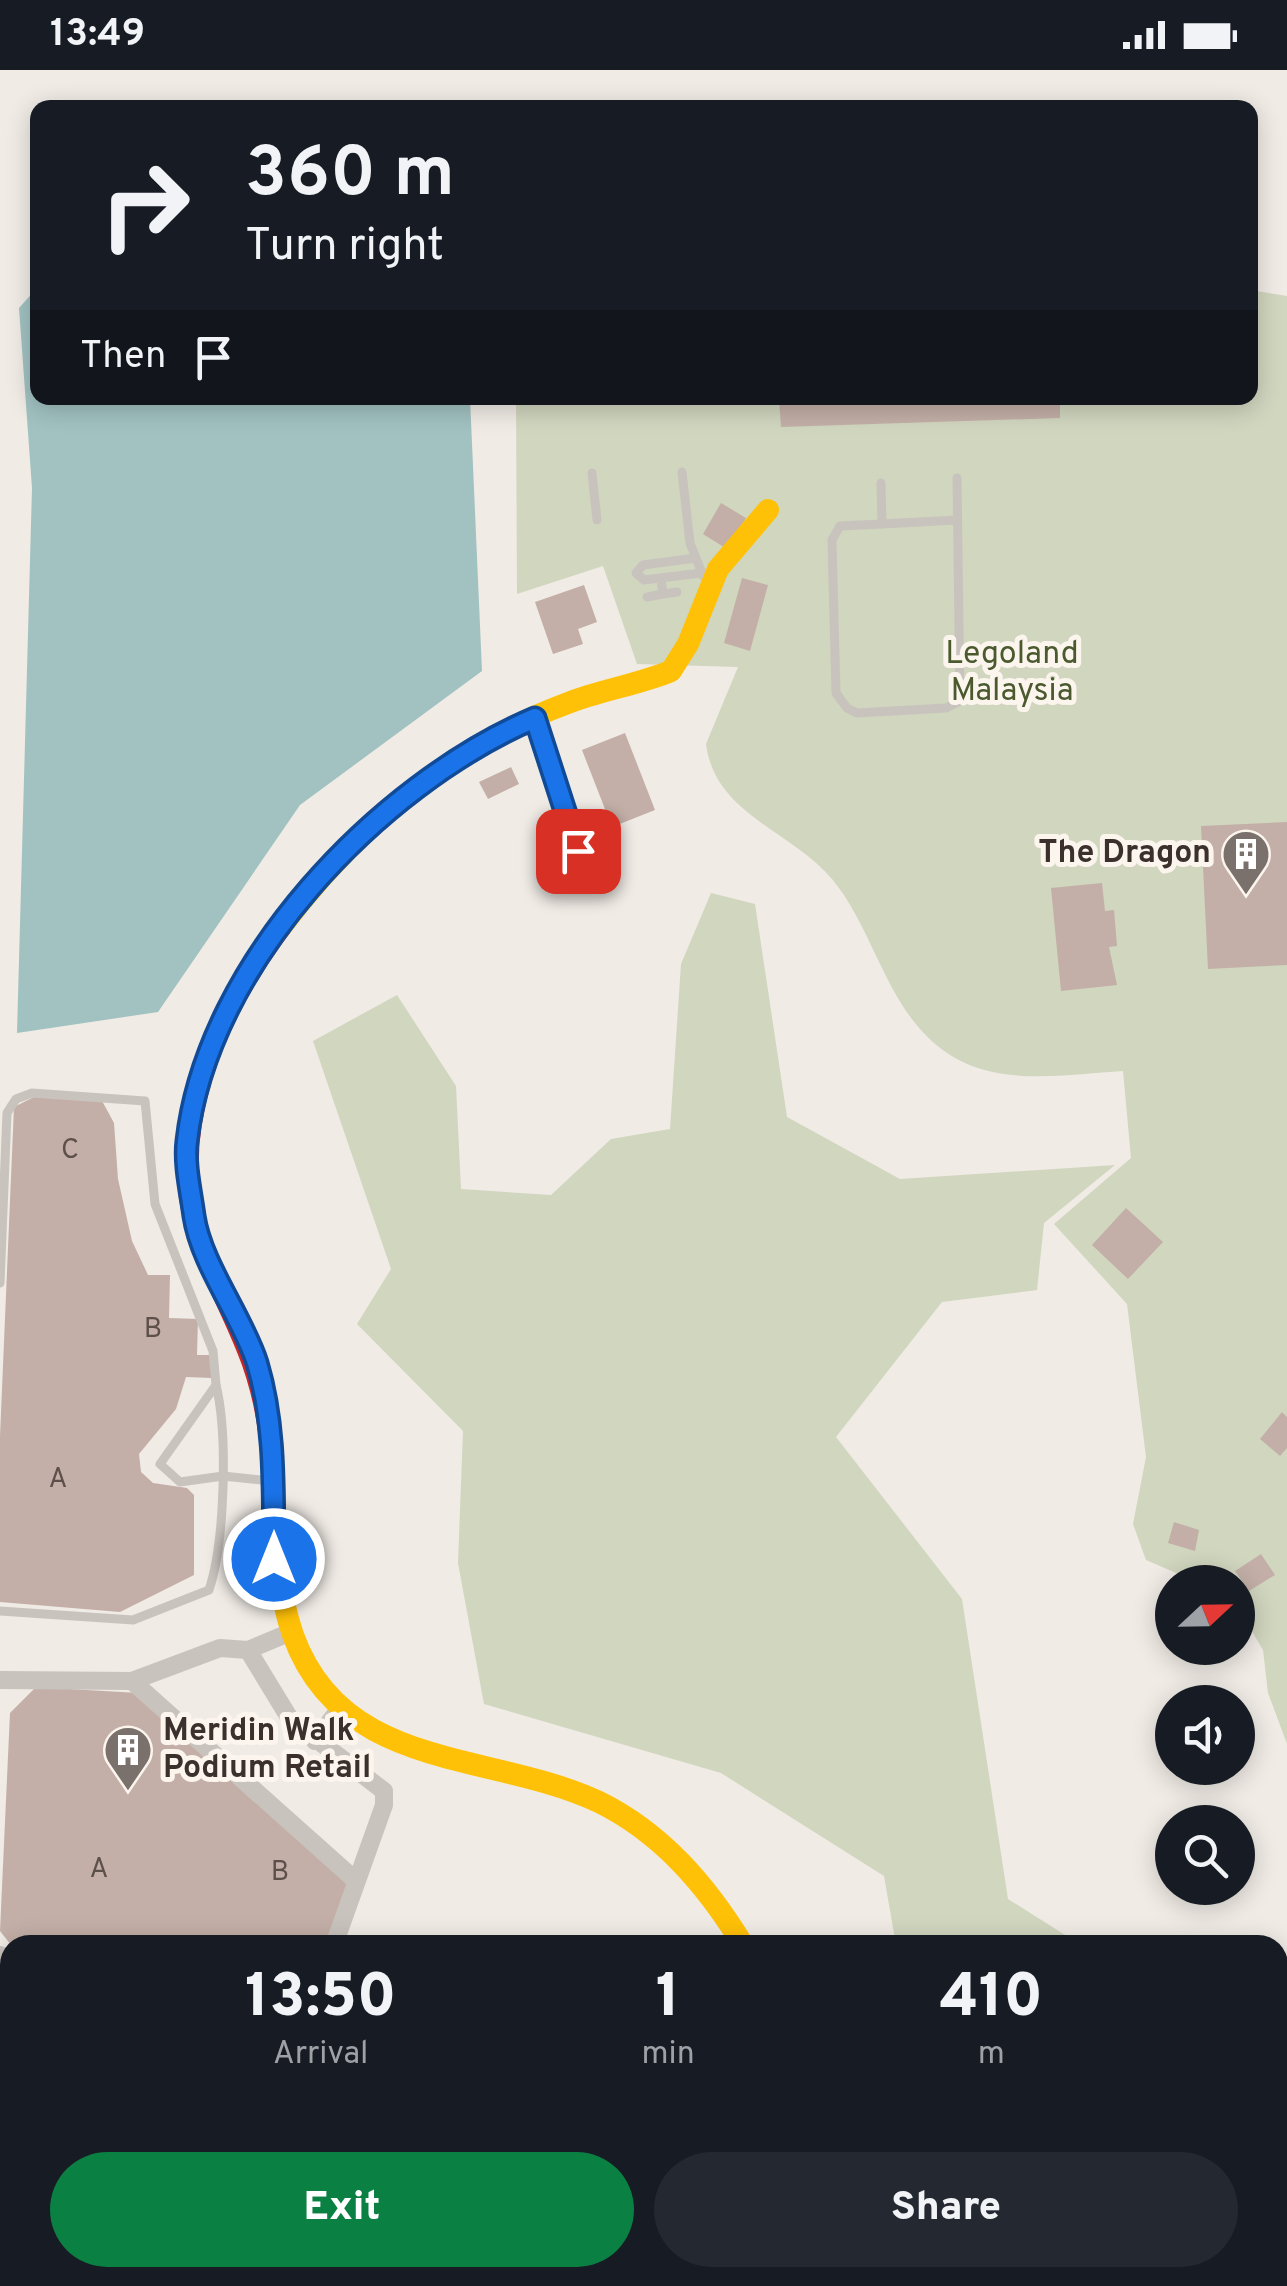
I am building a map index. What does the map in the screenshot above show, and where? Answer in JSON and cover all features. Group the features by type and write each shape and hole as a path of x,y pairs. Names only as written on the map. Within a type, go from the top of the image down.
{"street":[{"path":"737,1935 682,1860 618,1811 540,1780 441,1760 392,1740 341,1707 309,1670 291,1632 274,1559 273,1445 257,1362 195,1222 187,1142 205,1074 232,998 274,932 335,860 406,795 480,741 569,702 671,672 682,658 704,580 768,510"},
{"path":"0,1680 132,1681 220,1648 248,1650 291,1632"},
{"path":"248,1650 290,1719 384,1791 384,1805 354,1879 337,1935"},
{"path":"132,1681 354,1879"},
{"path":"315,1741 341,1707"}],"lane":[{"path":"682,472 690,543 696,558 704,580 639,578 637,568 696,558"},
{"path":"592,473 597,520"},
{"path":"957,478 958,520 960,701 946,708 857,712 847,708 836,693 832,540 840,526 958,520"},
{"path":"881,483 882,524"},
{"path":"661,580 664,594"},
{"path":"648,597 677,592"},
{"path":"535,718 578,851"},
{"path":"0,1283 6,1113 16,1099 32,1093 145,1100 156,1204 213,1351 222,1410 222,1476 211,1583 200,1596 133,1620 0,1611"},
{"path":"216,1385 160,1464 180,1482 222,1476 273,1481"}],"green space":[{"name":"Legoland Malaysia","path":"1258,291 1287,296 1287,1744 1268,1693 1263,1650 1255,1637 1255,1565 1158,1565 1146,1560 1133,1524 1146,1457 1127,1304 1054,1224 1131,1158 1123,1071 1038,1076 996,1073 957,1059 933,1042 899,1000 862,926 832,879 739,805 712,768 706,744 738,667 637,664 603,566 517,594 516,405 1258,405"},
{"path":"711,893 755,904 787,1117 900,1179 1115,1165 1044,1223 1037,1290 942,1302 836,1437 962,1599 1008,1899 1065,1935 894,1935 884,1876 721,1773 484,1704 458,1563 463,1431 357,1324 391,1269 313,1041 397,995 456,1086 461,1189 551,1195 611,1139 670,1129 681,964"}],"water":[{"path":"30,296 30,405 470,405 482,671 300,805 158,1012 17,1033 32,488 19,308"}],"building":[{"path":"779,405 1060,405 1060,418 781,427"},
{"path":"721,503 746,518 727,549 703,534"},
{"path":"742,578 768,585 750,651 724,643"},
{"path":"584,585 597,622 578,629 583,644 553,654 535,602"},
{"path":"625,733 655,810 612,827 582,750"},
{"path":"511,767 519,784 488,799 479,782"},
{"name":"The Dragon","path":"1287,822 1287,965 1208,969 1201,826"},
{"path":"1102,883 1105,911 1114,910 1117,946 1109,947 1117,985 1061,991 1051,888"},
{"path":"36,1096 101,1099 114,1123 118,1179 132,1241 148,1275 170,1275 169,1318 198,1319 197,1355 213,1355 212,1378 186,1377 176,1409 139,1454 141,1472 153,1483 187,1488 194,1495 194,1575 120,1612 0,1602 0,1436 14,1107"},
{"path":"1126,1208 1163,1242 1128,1279 1092,1245"},
{"path":"1282,1412 1287,1417 1287,1448 1280,1456 1260,1439"},
{"path":"1174,1522 1199,1530 1195,1551 1168,1543"},
{"path":"1261,1554 1275,1575 1255,1587 1255,1565 1244,1565"},
{"name":"Meridin Walk Podium Retail","path":"34,1689 139,1693 342,1872 347,1887 334,1935 3,1935 0,1931 10,1713"}],"traffic: slow":[{"path":"280,928 309,891 373,824 445,767 525,721 581,698 671,671 688,644 718,569 768,510"},
{"path":"269,1431 278,1559 286,1610 293,1635 316,1679 346,1712 383,1735 424,1751 557,1786 622,1815 681,1863 736,1935"}],"traffic: jam":[{"path":"269,1431 250,1355 202,1244 191,1203 188,1161 201,1078 216,1038 256,962 280,928"}],"place":[{"name":"The Dragon","path":"1246,896"},
{"name":"Meridin Walk Podium Retail","path":"128,1792"}],"route":[{"path":"274,1559 273,1445 257,1362 195,1222 187,1142 205,1074 232,998 274,932 335,860 406,795 480,741 535,718 578,851"}]}
